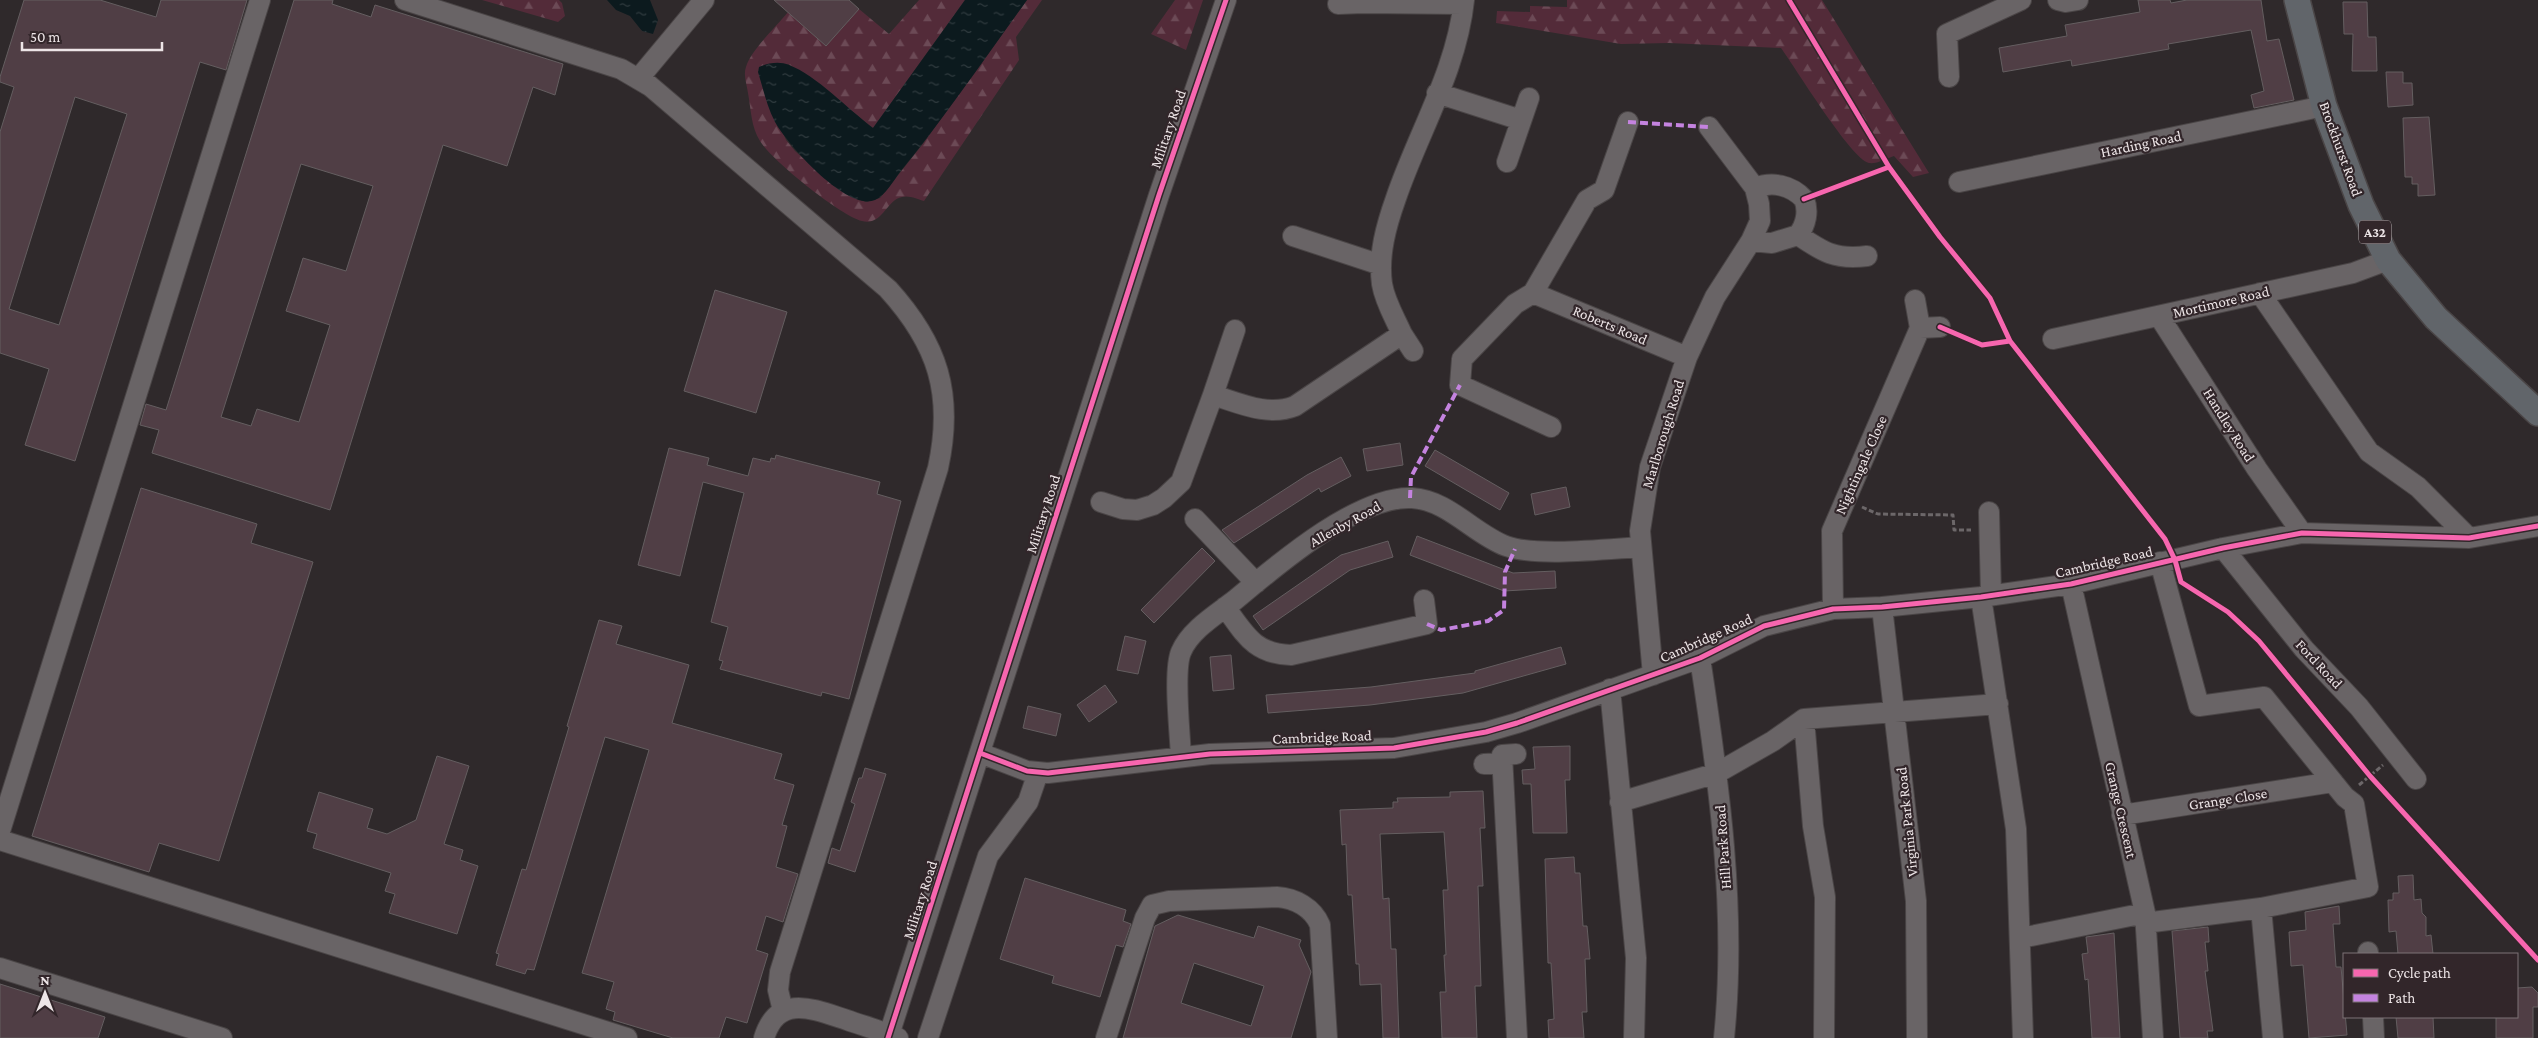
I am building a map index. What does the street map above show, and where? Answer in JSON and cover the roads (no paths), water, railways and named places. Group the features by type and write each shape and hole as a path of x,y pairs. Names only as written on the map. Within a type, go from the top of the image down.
{"main road":[{"name":"Brockhurst Road","path":"2297,0 2324,106 2358,196 2388,260 2436,318 2538,413"}],"street":[{"path":"0,830 260,0"},
{"path":"405,0 621,69 639,78 662,95 896,298 929,345 942,388 944,424 938,468 780,972 778,990 782,1011"},
{"path":"639,78 704,0"},
{"name":"Military Road","path":"892,1037 980,753 1156,204 1226,0"},
{"path":"2058,0 2066,2 2078,0"},
{"path":"1338,4 1363,2 1464,2 1455,46 1387,224 1381,264 1387,300 1402,334 1413,351"},
{"path":"1949,77 1948,34 2010,2"},
{"path":"1437,93 1521,120"},
{"path":"1507,162 1529,98"},
{"name":"Harding Road","path":"1958,182 2324,106"},
{"path":"1551,427 1460,385 1462,358 1515,304 1533,292 1587,200 1604,190 1628,122"},
{"name":"Marlborough Road","path":"1653,675 1641,548 1641,518 1650,466 1687,357 1715,297 1751,241 1758,227 1760,212 1754,188 1709,127"},
{"path":"1751,241 1772,243 1798,235 1806,221 1804,198 1793,190 1774,184 1754,188"},
{"path":"1798,235 1821,250 1835,256 1867,256"},
{"path":"1293,236 1381,264"},
{"name":"Mortimore Road","path":"2053,339 2353,273 2388,260"},
{"name":"Roberts Road","path":"1533,292 1687,357"},
{"path":"2260,292 2369,452 2418,487 2469,538"},
{"path":"1915,300 1920,328 1940,327"},
{"name":"Handley Road","path":"2159,316 2257,469 2302,533"},
{"name":"Nightingale Close","path":"1833,609 1832,531 1920,328"},
{"path":"1101,502 1123,509 1137,510 1153,505 1164,498 1181,482 1235,330"},
{"path":"1212,395 1256,408 1282,411 1295,406 1402,334"},
{"name":"Allenby Road","path":"1181,757 1178,673 1180,654 1194,633 1256,583 1326,532 1374,506 1400,498 1429,501 1498,542 1515,549 1541,551 1641,548"},
{"path":"1195,519 1256,583"},
{"path":"1989,521 1986,596 1998,704 2016,829 2023,1038"},
{"name":"Cambridge Road","path":"980,753 1038,773 1052,773 1181,757 1302,750 1394,748 1501,728 1700,658 1764,626 1833,609 1882,607 1986,596 2071,584 2223,548 2302,533 2469,538 2538,526"},
{"name":"Ford Road","path":"2223,548 2304,649 2359,706 2416,779"},
{"path":"2021,938 2145,918 2262,908 2368,887 2354,804 2339,789 2264,697 2199,706 2160,562"},
{"name":"Grange Crescent","path":"2071,584 2145,918 2153,1038"},
{"path":"1225,607 1260,648 1274,654 1291,655 1426,624 1424,600"},
{"name":"Virginia Park Road","path":"1882,607 1916,901 1917,1038"},
{"name":"Hill Park Road","path":"1700,658 1718,773 1726,867 1729,992 1724,1038"},
{"path":"1610,689 1636,958 1634,1038"},
{"path":"1620,802 1718,773 1773,741 1804,719 1998,704"},
{"path":"1804,719 1813,826 1825,897 1824,1038"},
{"path":"1501,728 1501,759 1517,1038"},
{"path":"928,1038 988,856 1028,802 1038,773"},
{"name":"Grange Close","path":"2122,815 2339,789"},
{"path":"0,840 627,1038"},
{"path":"1106,1038 1145,918 1152,905 1169,901 1277,897 1295,900 1318,920 1321,931 1327,1038"},
{"path":"2262,908 2273,1038"},
{"path":"0,968 222,1038"},
{"path":"764,1038 770,1022 782,1011 798,1008 811,1009 892,1037"},
{"path":"2373,1018 2374,1038"}],"water":[{"path":"607,0 650,0 658,20 653,34 642,31 630,16 616,10"},
{"path":"965,0 1027,0 949,109 889,188 875,200 863,201 849,196 819,174 805,160 775,122 763,91 758,72 759,67 782,63 799,70 821,85 873,128"}]}
